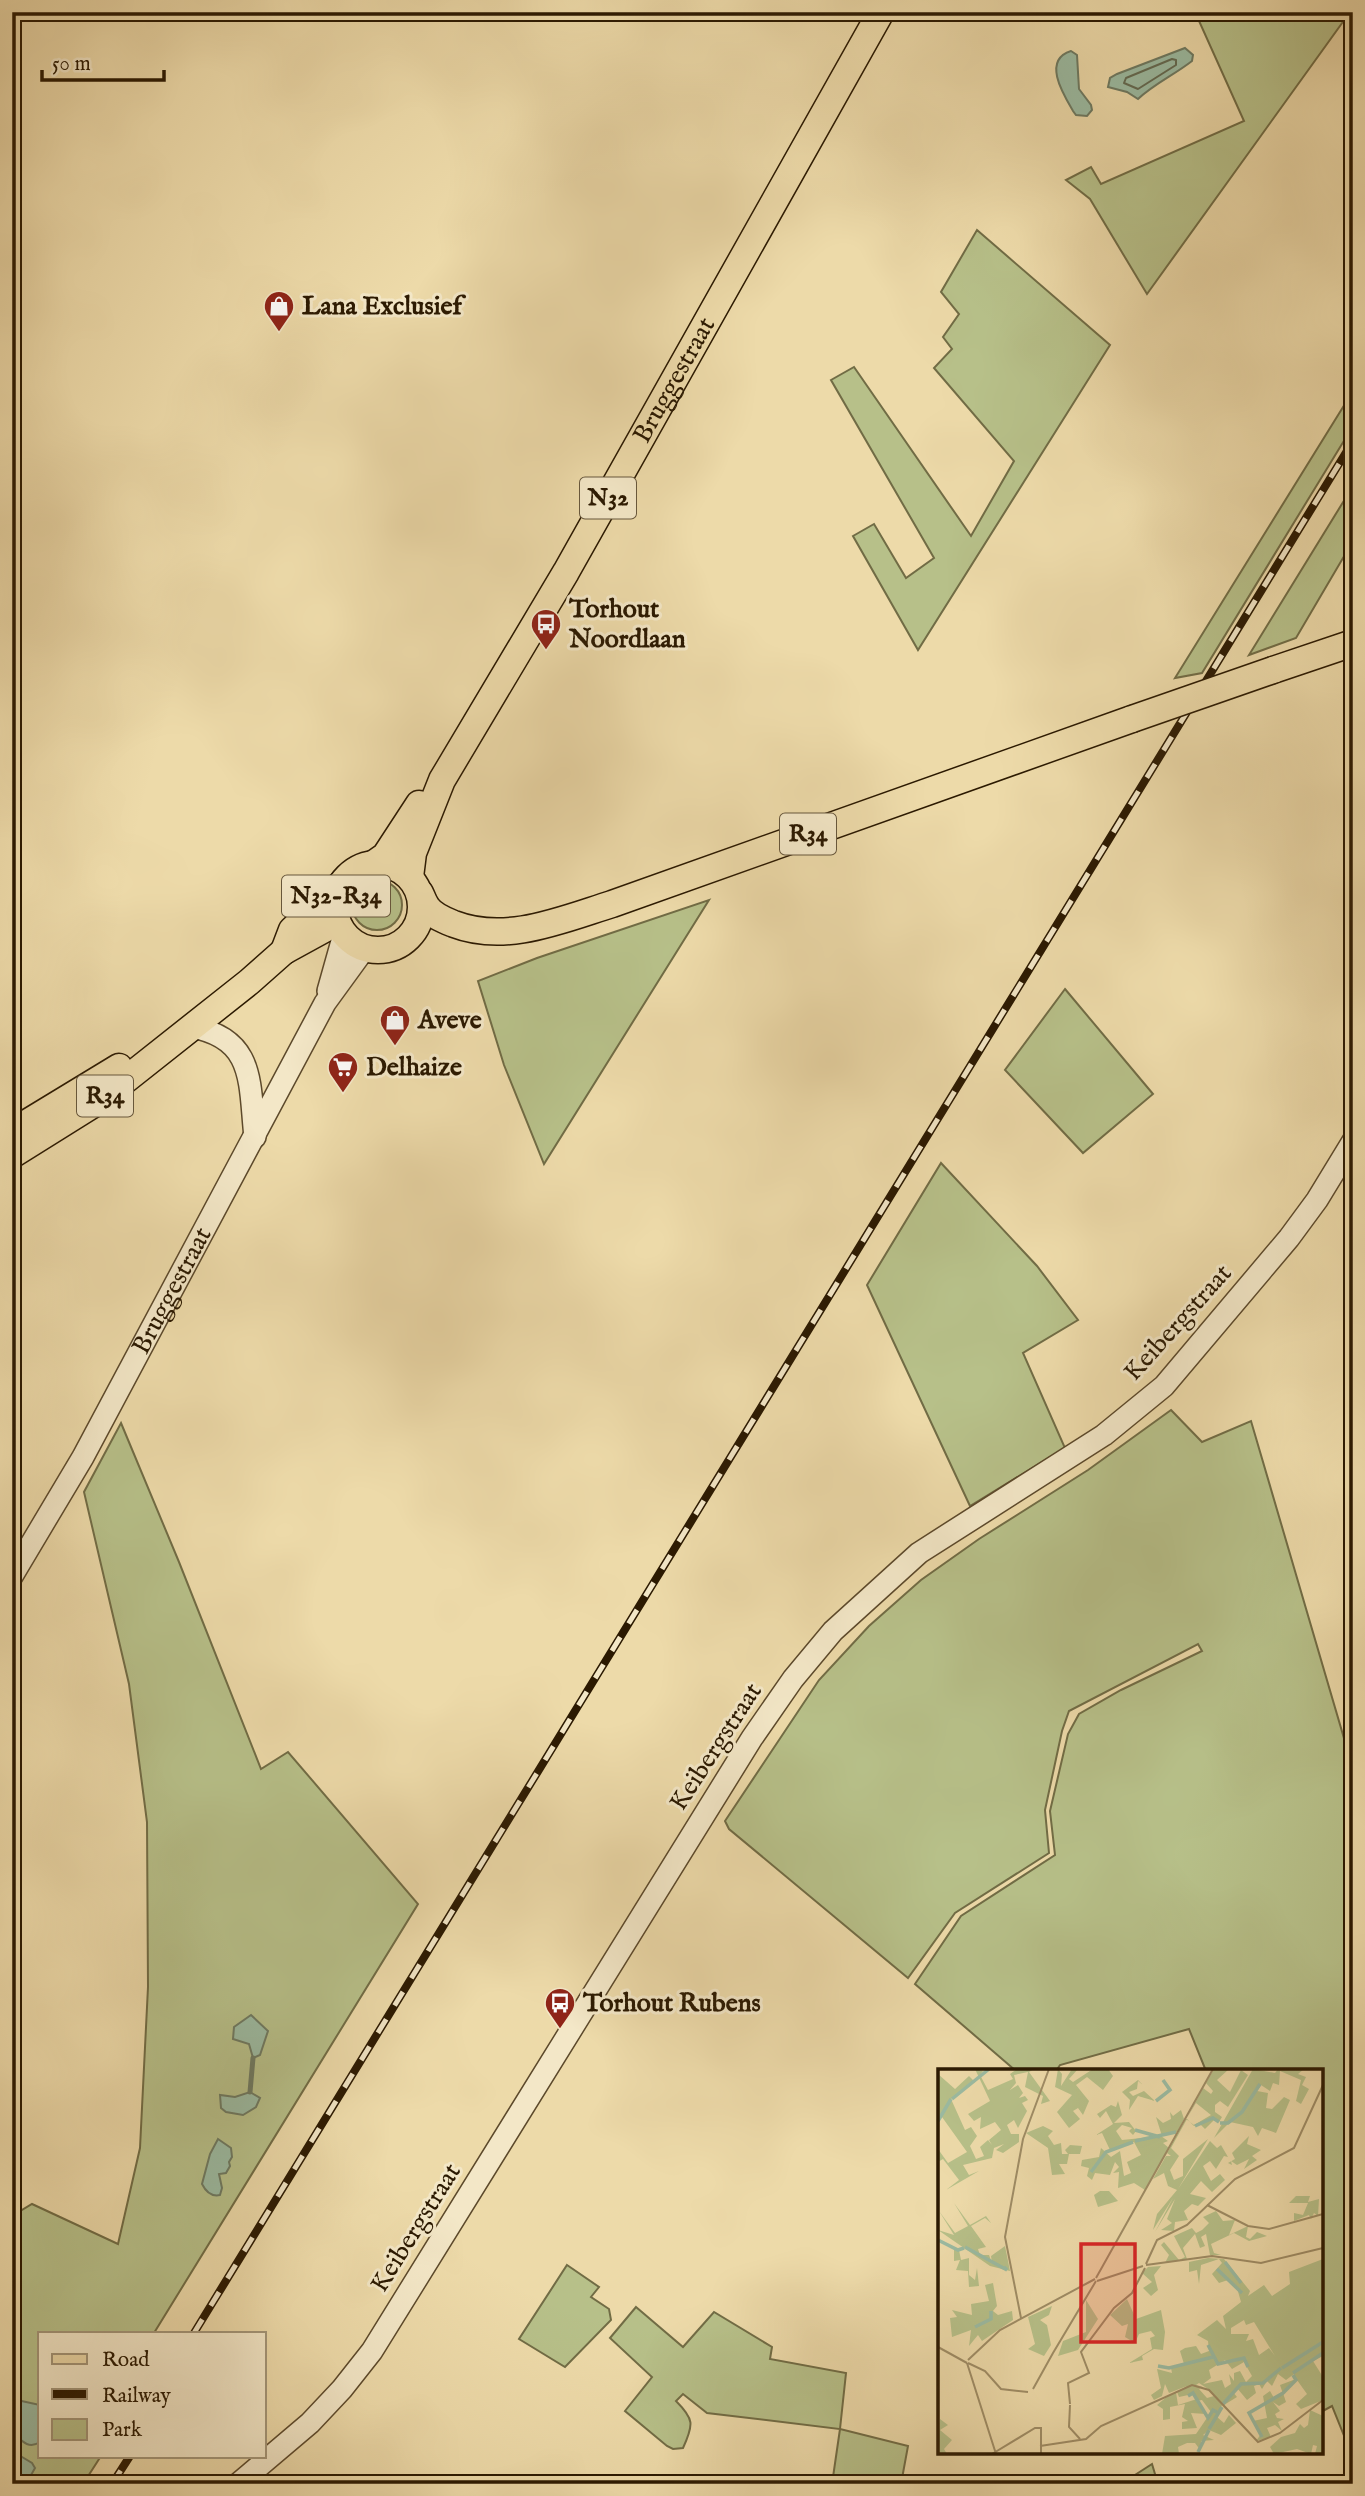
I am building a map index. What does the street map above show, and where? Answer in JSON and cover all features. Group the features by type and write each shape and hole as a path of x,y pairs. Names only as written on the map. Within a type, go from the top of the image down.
{"main road":[{"name":"Bruggestraat","path":"415,885 413,853 442,780 566,572 881,12"},
{"name":"R34","path":"408,939 536,927 612,904 1353,643"},
{"name":"Bruggestraat","path":"375,863 385,856 417,806 442,780"},
{"name":"N32-R34","path":"375,863 400,869 415,885 421,917 408,939 388,949 349,935 334,903 340,885 355,869 375,863"},
{"name":"R34","path":"12,1155 100,1100 249,982 284,951 292,930 340,885"},
{"name":"R34","path":"415,885 427,908 440,918 480,932"},
{"name":"R34","path":"284,951 349,935"},
{"name":"R34","path":"12,1132 113,1070 191,1027"}],"street":[{"name":"Bruggestraat","path":"12,1576 83,1457 255,1137 325,1003 349,935"},
{"path":"191,1027 225,1038 240,1053 247,1071 255,1137"},
{"name":"Keibergstraat","path":"239,2484 310,2423 372,2351 752,1738 793,1679 834,1631 919,1553 1104,1435 1164,1386 1289,1238 1317,1200 1353,1141"}],"green space":[{"path":"1195,12 1350,12 1147,294 1090,199 1066,180 1091,167 1101,184 1244,121"},
{"path":"977,230 1110,345 918,650 853,536 874,524 906,578 934,558 831,380 854,367 971,536 1014,461 934,368 952,349 943,337 959,314 941,292"},
{"path":"1353,391 1353,426 1202,673 1175,678"},
{"path":"1353,486 1353,541 1296,638 1249,655"},
{"path":"377,880 395,887 402,905 395,923 377,930 359,923 352,905 359,887"},
{"path":"709,900 544,1164 504,1065 478,981 537,958"},
{"path":"1065,989 1153,1094 1083,1153 1005,1070"},
{"path":"941,1163 1037,1266 1078,1320 1023,1353 1065,1448 970,1506 867,1285"},
{"path":"1171,1410 1202,1442 1251,1421 1353,1769 1353,2458 1332,2406 1323,2411 1323,2069 1205,2069 1189,2029 1060,2065 1057,2069 1014,2069 915,1984 961,1916 1055,1855 1050,1811 1068,1734 1079,1714 1121,1690 1202,1651 1198,1644 1069,1711 1045,1810 1049,1853 955,1913 908,1978 729,1829 725,1821 819,1680 869,1626 921,1580 979,1539 1088,1470"},
{"path":"121,1423 261,1769 288,1752 418,1904 155,2332 38,2332 38,2458 100,2458 83,2484 12,2484 12,2216 32,2204 118,2244 140,2148 148,1987 147,1822 129,1684 84,1492"},
{"path":"567,2265 599,2287 591,2297 609,2309 611,2320 565,2367 519,2339"},
{"path":"636,2307 683,2347 714,2312 772,2347 770,2359 846,2373 840,2429 707,2413 683,2394 676,2401 689,2417 689,2433 683,2448 673,2449 667,2446 625,2411 652,2377 610,2338"},
{"path":"840,2429 908,2446 901,2484 832,2484"},
{"path":"1152,2464 1158,2484 1121,2484"}],"water":[{"path":"1185,48 1193,55 1192,61 1138,99 1127,92 1108,87 1110,78 1117,74"},
{"path":"1071,51 1077,55 1079,89 1091,105 1092,110 1087,116 1076,115 1057,78 1058,62 1062,55"},
{"path":"251,2015 268,2031 260,2055 253,2058 249,2044 233,2039 234,2027"},
{"path":"250,2092 260,2098 256,2107 243,2115 226,2112 221,2108 220,2095 235,2097"},
{"path":"218,2139 231,2148 232,2157 226,2173 219,2174 222,2188 220,2195 214,2195 202,2184 210,2154"},
{"path":"17,2400 38,2405 38,2443 25,2443 12,2432 12,2402"},
{"path":"12,2451 32,2463 35,2468 26,2484 12,2484"}],"waterway":[{"path":"250,2092 253,2058"}],"railway":[{"path":"195,2332 1353,441"},
{"path":"112,2484 129,2458"}],"place":[{"name":"Lana Exclusief","path":"279,333"},
{"name":"Torhout Noordlaan","path":"546,651"},
{"name":"Aveve","path":"395,1047"},
{"name":"Delhaize","path":"343,1094"},
{"name":"Torhout Rubens","path":"560,2030"}]}
